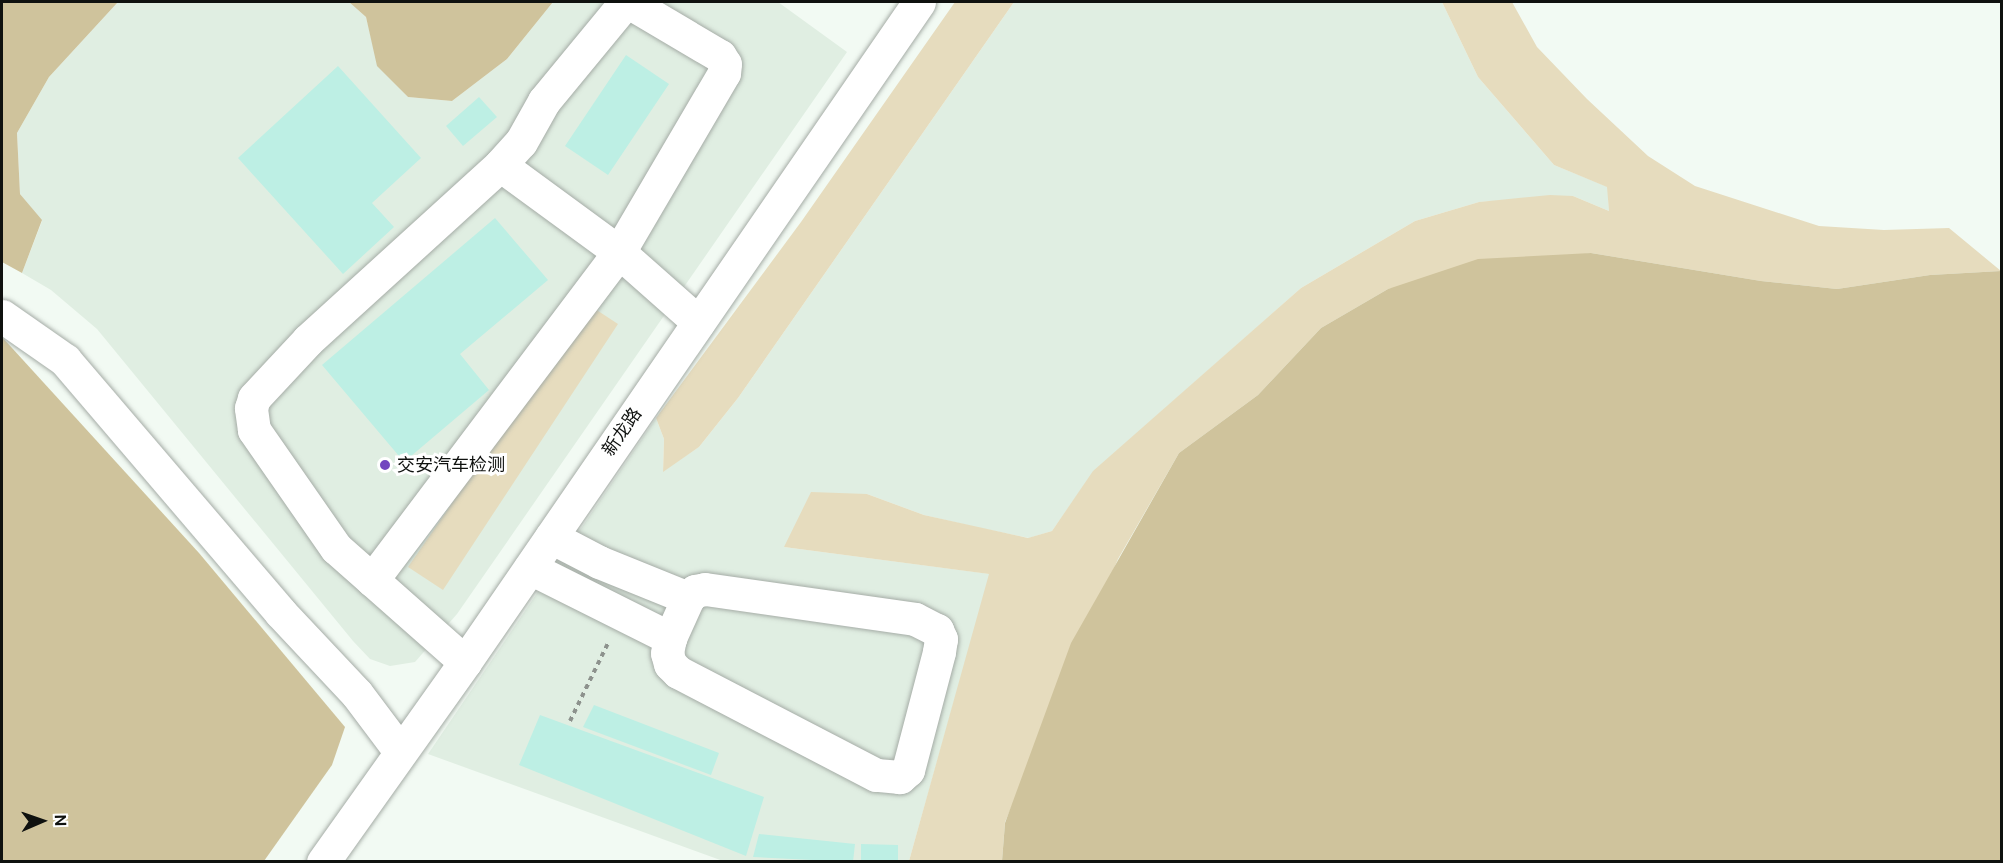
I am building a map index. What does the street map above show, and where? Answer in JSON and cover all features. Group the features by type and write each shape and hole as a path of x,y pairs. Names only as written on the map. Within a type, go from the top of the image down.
{"main road":[{"name":"新龙路","path":"460,657 530,568 551,537 903,2"},
{"name":"新龙路","path":"308,861 460,657 694,318 919,2"},
{"path":"372,580 619,252 724,73 725,64 720,56 632,4 623,5 544,101 521,142 500,165 308,340 254,398 250,422 254,430 336,548 372,580 460,657"},
{"path":"500,165 619,252 694,318"},
{"path":"2,316 66,360 280,612 357,694 396,745"},
{"path":"551,537 599,562 688,598"},
{"path":"530,568 670,638"},
{"path":"705,589 915,619 937,630 941,639 939,652 908,770 900,777 876,776 678,672 669,664 666,652 688,598 695,591 705,589"},
{"name":"新龙路","path":"322,861 396,745"}],"path":[{"path":"570,721 623,613"}],"shaded area":[{"path":"2,2 118,2 49,77 17,133 20,194 42,220 22,273 2,262"},
{"name":"交安汽车检测","path":"118,2 349,2 366,17 378,66 408,97 452,101 507,59 553,2 778,2 847,52 457,614 415,662 390,666 370,659 353,641 97,329 51,290 22,273 42,221 20,194 17,133 49,77"},
{"path":"349,2 553,2 507,59 452,101 408,97 377,66 366,17"},
{"path":"955,2 1014,2 738,398 699,447 663,472 664,439 656,418 801,222"},
{"path":"1014,2 1442,2 1478,77 1554,165 1608,187 1609,211 1573,196 1479,202 1415,221 1301,288 1094,471 1052,531 1029,538 924,515 867,494 784,547 990,574 909,861 723,861 428,754 656,418 664,439 663,471 699,447 738,398"},
{"path":"1442,2 1512,2 1537,47 1587,99 1648,156 1695,186 1819,226 1884,230 1949,228 2001,271 1930,275 1837,289 1761,281 1591,253 1388,289 1321,328 1258,395 1179,453 1118,559 1005,822 1002,861 909,861 989,574 784,547 811,492 867,494 924,515 1028,538 1052,531 1093,471 1301,288 1415,221 1479,202 1550,195 1573,196 1609,211 1607,187 1554,165 1478,77"},
{"path":"1591,253 1761,281 1837,289 1930,275 2001,271 2001,861 1002,861 1005,823 1071,643 1179,453 1258,395 1321,328 1388,289 1478,259"},
{"path":"589,305 618,324 443,590 408,567"},
{"path":"2,337 199,553 345,727 332,765 264,861 2,861"}],"building":[{"path":"626,55 669,84 608,175 565,146"},
{"path":"338,66 421,158 372,203 394,227 343,274 238,158"},
{"path":"479,97 497,117 463,146 446,126"},
{"path":"495,218 548,280 460,354 489,390 404,462 322,365"},
{"path":"594,705 719,753 711,775 583,727"},
{"path":"540,715 764,797 746,856 519,765"},
{"path":"759,834 855,844 853,862 753,857"},
{"path":"861,844 898,845 898,862 861,862"}],"place":[{"name":"交安汽车检测","path":"385,465"}]}
